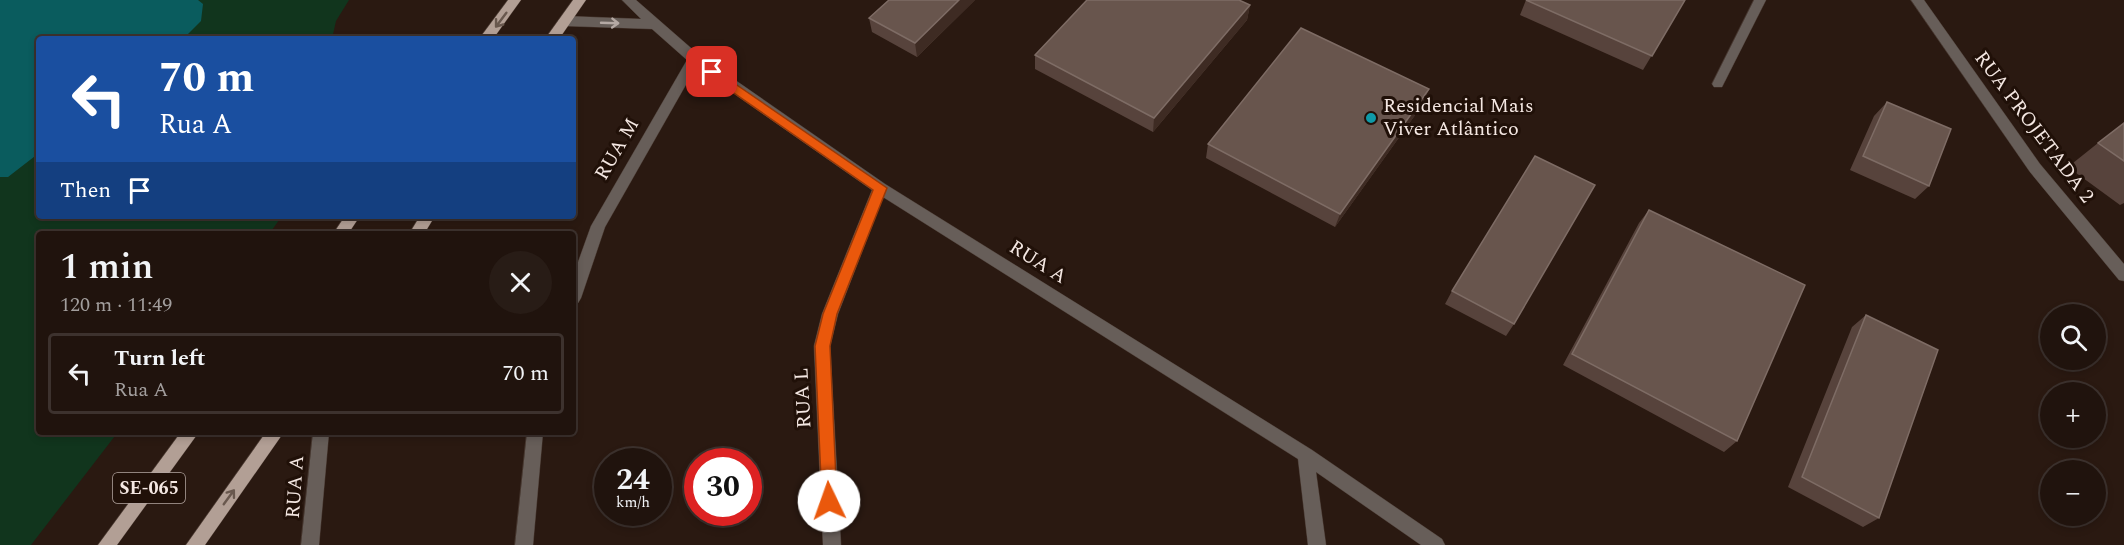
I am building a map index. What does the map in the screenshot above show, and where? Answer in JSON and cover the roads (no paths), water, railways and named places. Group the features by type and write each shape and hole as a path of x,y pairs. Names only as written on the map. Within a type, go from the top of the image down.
{"main road":[{"path":"488,36 515,0"},
{"path":"554,36 580,0"},
{"name":"SE-065","path":"107,545 189,435"},
{"path":"195,545 274,435"}],"street":[{"name":"RUA A","path":"628,0 694,59 880,188 1306,455 1436,545"},
{"name":"RUA PROJETADA 2","path":"1917,0 2035,168 2124,274"},
{"path":"565,21 655,24"},
{"name":"RUA M","path":"576,289 598,226 694,59"},
{"name":"RUA L","path":"832,545 822,346 830,314 880,188"},
{"name":"RUA A","path":"310,545 321,435"},
{"path":"524,545 535,435"},
{"path":"1306,455 1317,545"}],"lane":[{"path":"1718,84 1760,0"}],"water":[{"path":"0,0 198,0 203,4 201,21 186,36 36,36 36,155 8,177 0,177"}],"place":[{"name":"Residencial Mais Viver Atlântico","path":"1371,118"}]}
